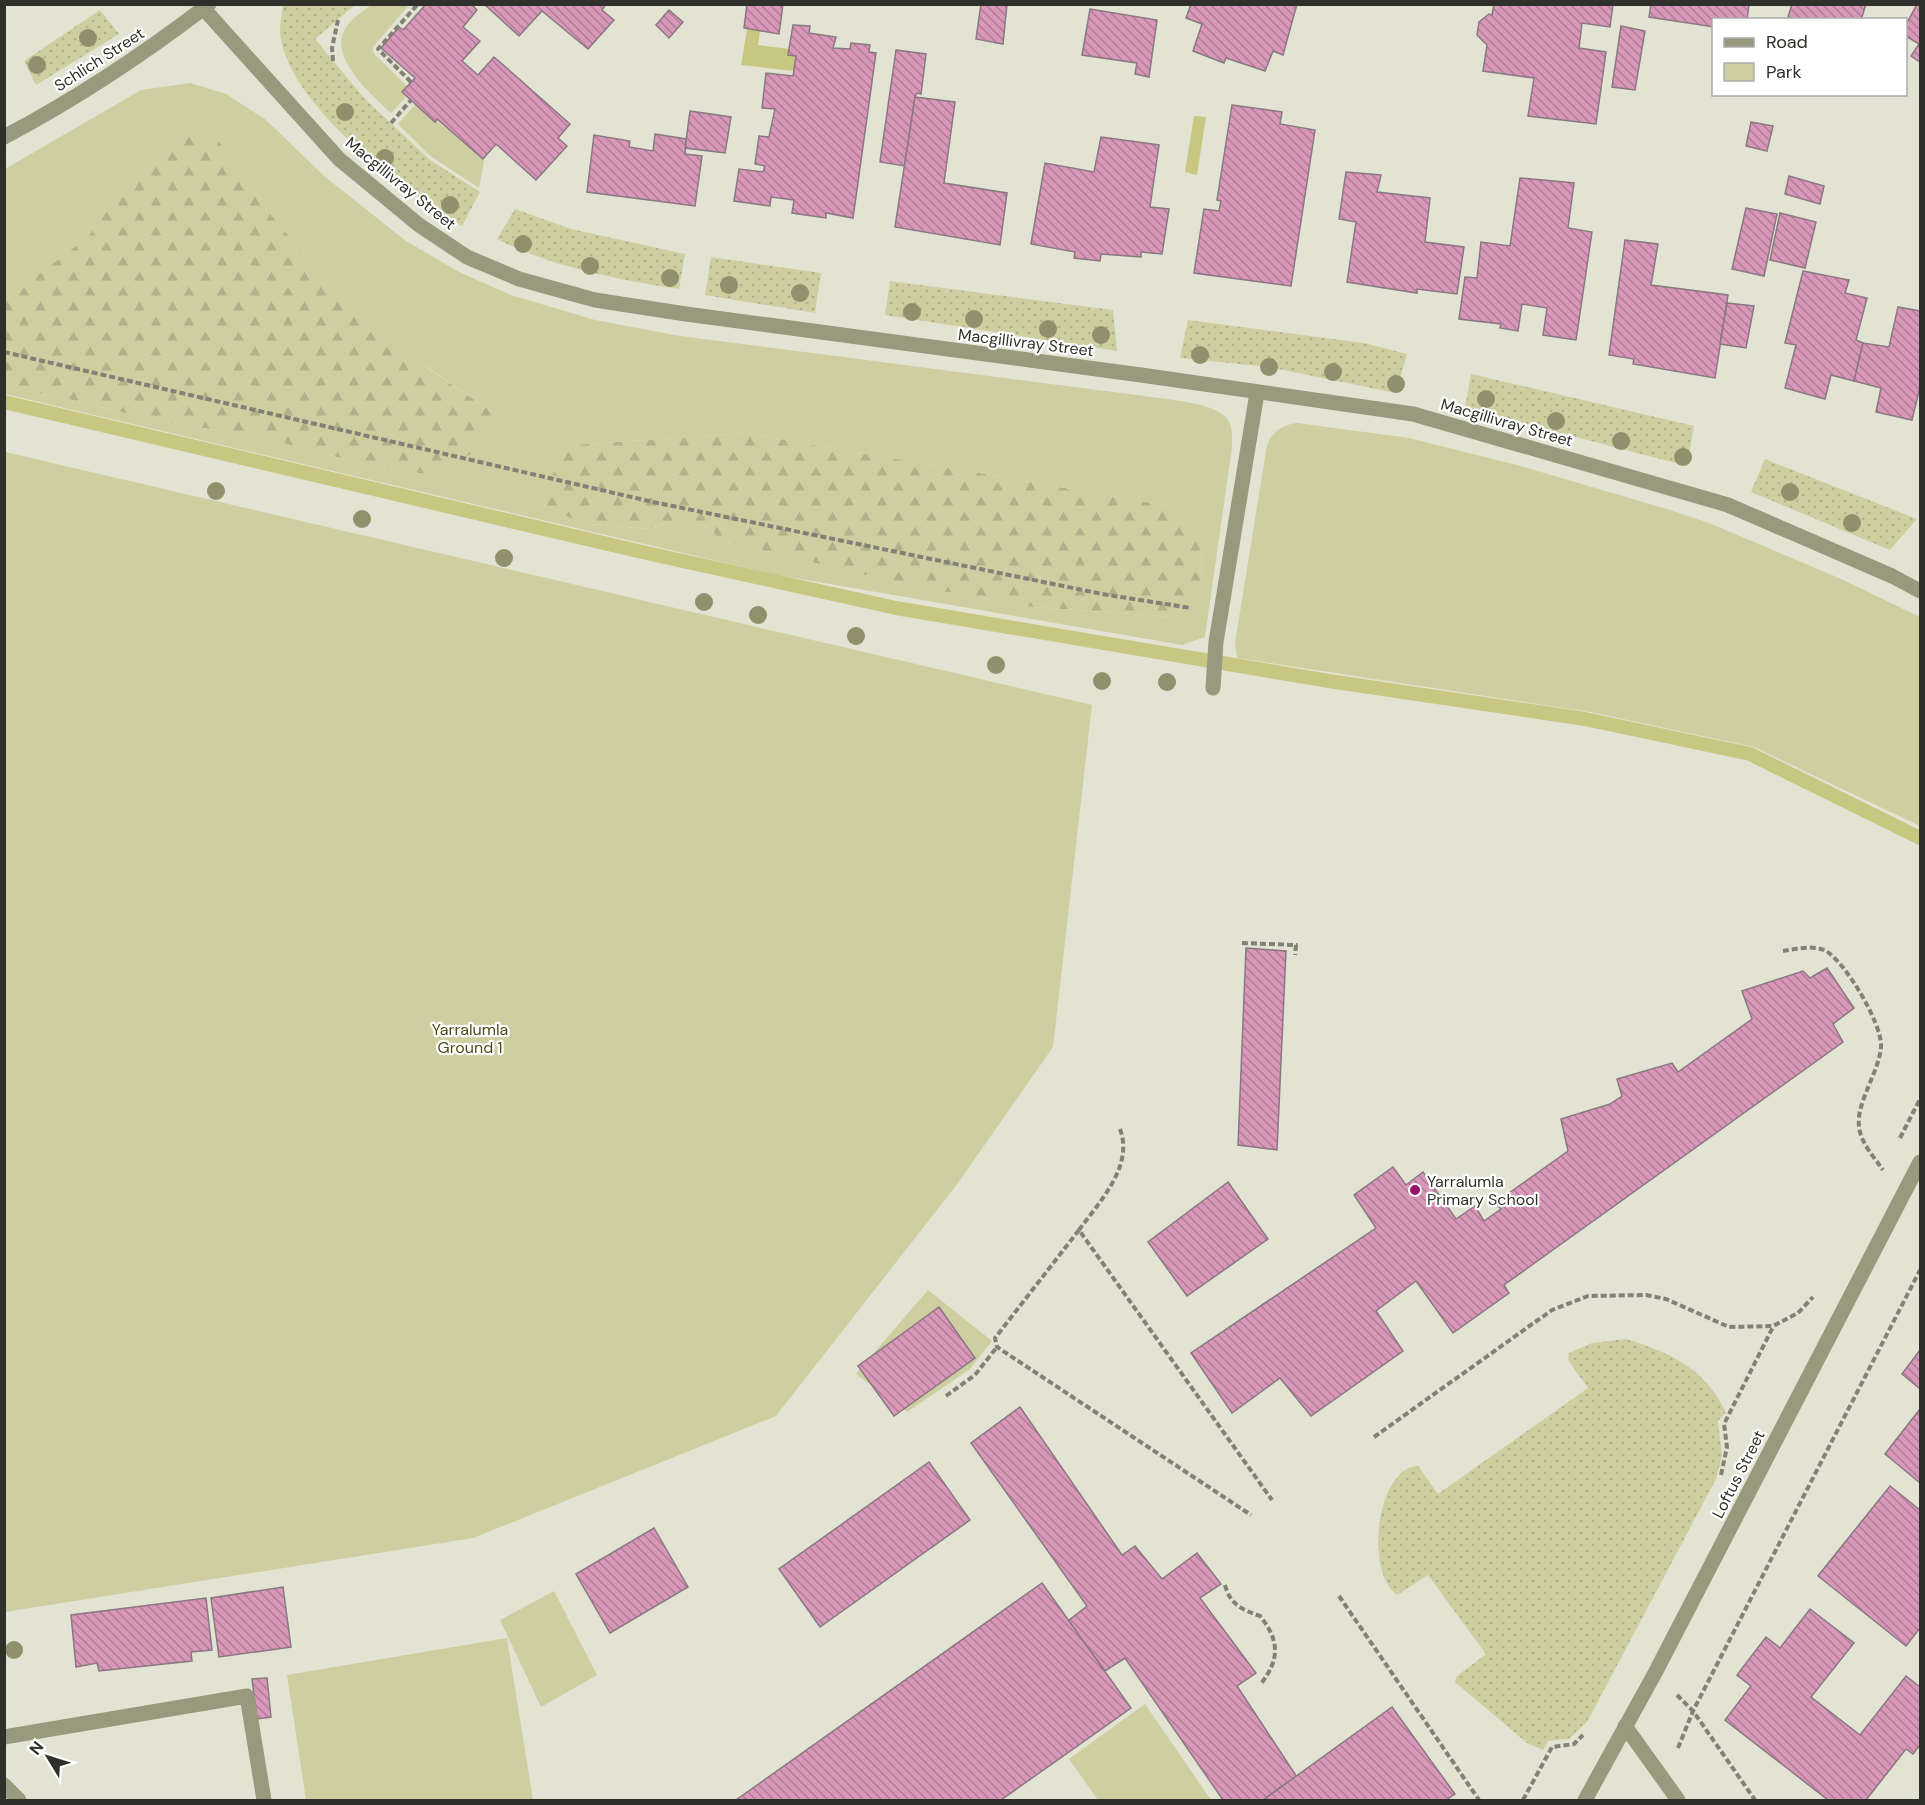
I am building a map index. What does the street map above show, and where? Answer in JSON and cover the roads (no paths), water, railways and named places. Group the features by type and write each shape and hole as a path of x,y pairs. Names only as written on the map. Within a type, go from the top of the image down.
{"street":[{"name":"Schlich Street","path":"4,137 50,112 137,57 206,7"},
{"name":"Macgillivray Street","path":"206,7 339,159 419,225 467,257 519,279 618,304 1413,414 1728,505 1864,563 1920,591"},
{"path":"1213,688 1216,642 1257,393"},
{"name":"Loftus Street","path":"1585,1800 1661,1663 1920,1162"},
{"path":"4,1737 247,1696 264,1800"},
{"path":"1625,1726 1678,1800"},
{"path":"4,1785 15,1799"}],"waterway":[{"path":"4,402 642,552 896,608 1329,681 1585,719 1750,754 1920,838"}],"place":[{"name":"Yarralumla Primary School","path":"1415,1190"}],"park label":[{"name":"Yarralumla Ground 1","path":"470,1038"}]}
